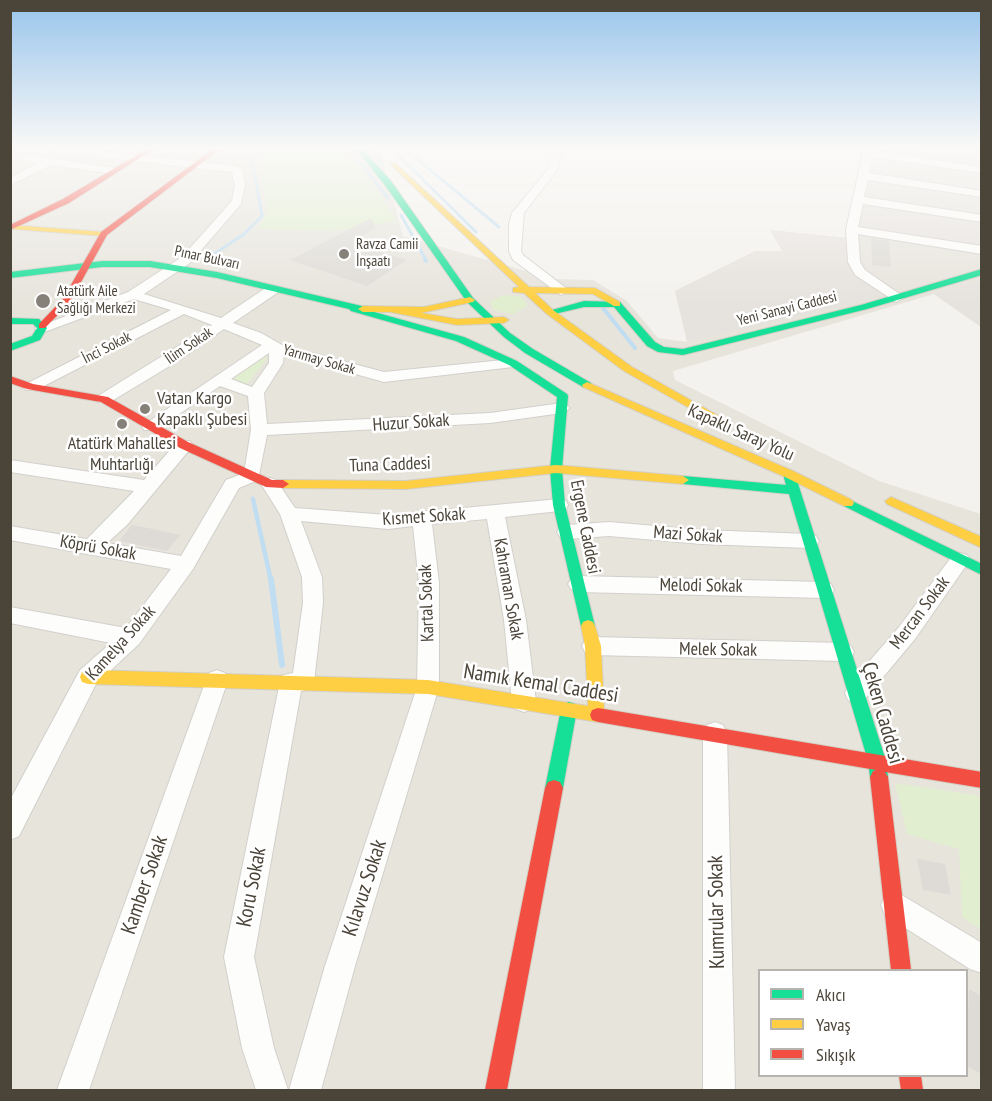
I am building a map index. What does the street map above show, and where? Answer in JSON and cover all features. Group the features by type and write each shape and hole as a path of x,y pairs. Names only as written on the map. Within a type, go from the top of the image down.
{"main road":[{"path":"11,227 67,200"},
{"path":"10,363 15,347 36,338 42,327 67,300 104,234 149,200"},
{"name":"Kapaklı Saray Yolu","path":"400,200 470,300 529,351 583,383 789,474 981,570"},
{"name":"Kapaklı Saray Yolu","path":"432,200 550,312 628,369 712,418 745,433"},
{"path":"11,227 104,234"},
{"name":"Pınar Bulvarı","path":"12,278 87,266 176,267 354,309 394,311"},
{"name":"Yeni Sanayi Caddesi","path":"616,304 651,344 662,350 683,351 896,298 981,272"},
{"path":"501,292 595,291 616,304"},
{"path":"394,311 424,310 484,295"},
{"path":"394,311 457,322 492,321 525,317 584,304 616,304"},
{"path":"354,309 460,339 513,363 563,396 562,408"},
{"path":"10,321 29,320 42,327"},
{"name":"Tuna Caddesi","path":"10,379 31,387 104,399 184,445 261,480 406,485 556,469 792,490"},
{"name":"Ergene Caddesi","path":"562,408 556,469 559,505 593,646 597,713"},
{"name":"Çeken Caddesi","path":"789,474 792,490 877,761 901,969"},
{"path":"874,493 981,543"},
{"name":"Namık Kemal Caddesi","path":"88,676 428,687 597,713 981,780"},
{"path":"496,1090 569,709"}],"street":[{"path":"42,327 133,295 176,267 199,247 237,200"},
{"path":"529,200 519,213 515,224 517,257 561,291"},
{"path":"860,200 852,229 854,262 860,272 896,298"},
{"path":"862,200 981,219"},
{"path":"852,229 981,250"},
{"name":"İlim Sokak","path":"104,399 173,358 272,290"},
{"name":"Yarımay Sokak","path":"133,295 183,309 256,336 275,347 384,377 513,363"},
{"path":"67,300 117,300"},
{"name":"İnci Sokak","path":"31,387 183,309"},
{"path":"150,426 217,380 275,347 276,363 256,393 261,480"},
{"path":"217,380 256,393"},
{"name":"Huzur Sokak","path":"259,430 490,418 562,408"},
{"path":"91,547 120,520 184,445"},
{"path":"10,466 147,487"},
{"name":"Koru Sokak","path":"261,480 289,514 312,577 313,603 239,957 258,1048 272,1090"},
{"name":"Kamelya Sokak","path":"10,827 88,676 130,638 186,564 232,484 261,480"},
{"name":"Kısmet Sokak","path":"289,514 388,522 559,505"},
{"name":"Kahraman Sokak","path":"495,511 515,620 524,702"},
{"name":"Kartal Sokak","path":"422,520 429,583 428,687"},
{"name":"Mazi Sokak","path":"567,531 609,529 702,537 808,541"},
{"name":"Köprü Sokak","path":"10,533 186,564"},
{"name":"Mercan Sokak","path":"856,693 907,633 960,560"},
{"name":"Melodi Sokak","path":"578,584 824,590"},
{"path":"10,615 130,638"},
{"name":"Melek Sokak","path":"593,646 843,652"},
{"name":"Kamber Sokak","path":"73,1090 217,681"},
{"name":"Kılavuz Sokak","path":"305,1090 340,966 428,687"},
{"name":"Kumrular Sokak","path":"714,733 719,1090"},
{"path":"895,905 980,960"}],"shaded area":[{"path":"10,200 394,200 403,236 554,279 593,280 627,301 658,338 687,342 675,291 755,251 782,251 770,230 848,238 853,200 981,200 981,327 934,294 673,371 675,380 879,481 981,514 981,1090 11,1090"},
{"path":"853,200 981,200 981,255 848,233"},
{"path":"770,230 848,238 848,264 883,296 688,342 675,291 755,251 782,251"},
{"path":"981,281 981,327 934,294"}],"green space":[{"path":"265,200 384,200 397,221 335,231 257,229 267,214"},
{"path":"503,295 519,296 526,301 527,306 513,314 493,310 490,302"},
{"path":"265,357 267,359 246,385 226,380 256,360"},
{"path":"895,783 981,796 981,929 962,917 959,849 907,834"}],"building":[{"name":"Ravza Camii İnşaatı","path":"371,218 376,228 355,240 374,246 369,248 407,260 367,286 290,260"},
{"path":"871,238 889,241 891,267 872,265"},
{"path":"132,525 180,535 167,551 119,541"},
{"path":"917,859 945,864 951,895 923,890"},
{"path":"969,989 981,996 981,1074 968,1066"}],"waterway":[{"path":"210,257 244,234 262,216 259,200"},
{"path":"444,200 476,232"},
{"path":"467,200 499,227"},
{"path":"401,215 426,260"},
{"path":"603,308 635,348"},
{"path":"253,499 271,581"},
{"path":"271,579 282,665"}],"traffic: fast":[{"path":"400,200 470,300 507,335 529,351 587,385"},
{"path":"10,275 102,264 150,264 217,275 363,309"},
{"path":"550,312 584,304 617,304 651,344 662,350 683,352 864,307 982,272"},
{"path":"354,309 460,339 513,363 563,396 556,469 559,505 588,626"},
{"path":"10,321 36,321 42,328 36,338 10,348"},
{"path":"789,474 877,761 879,777"},
{"path":"683,480 793,490"},
{"path":"848,503 982,570"},
{"path":"554,788 569,709"}],"traffic: slow":[{"path":"432,200 550,312 628,369 727,425"},
{"path":"13,227 104,234"},
{"path":"516,290 595,291 617,304"},
{"path":"363,309 424,310 470,300"},
{"path":"394,311 457,322 504,320"},
{"path":"587,385 789,474 848,503"},
{"path":"283,484 406,485 556,469 683,480"},
{"path":"891,501 982,543"},
{"path":"588,626 593,646 596,713"},
{"path":"88,677 428,687 598,715"}],"traffic: jam":[{"path":"10,228 67,200"},
{"path":"42,326 67,300 104,234 149,200"},
{"path":"10,379 31,387 104,399 184,445 270,484 283,484"},
{"path":"598,715 982,780"},
{"path":"879,777 901,969"},
{"path":"496,1090 554,788"},
{"path":"910,1077 912,1090"}],"place":[{"name":"Ravza Camii İnşaatı","path":"344,254"},
{"name":"Atatürk Aile Sağlığı Merkezi","path":"43,301"},
{"name":"Vatan Kargo Kapaklı Şubesi","path":"145,409"},
{"name":"Atatürk Mahallesi Muhtarlığı","path":"122,424"}]}
